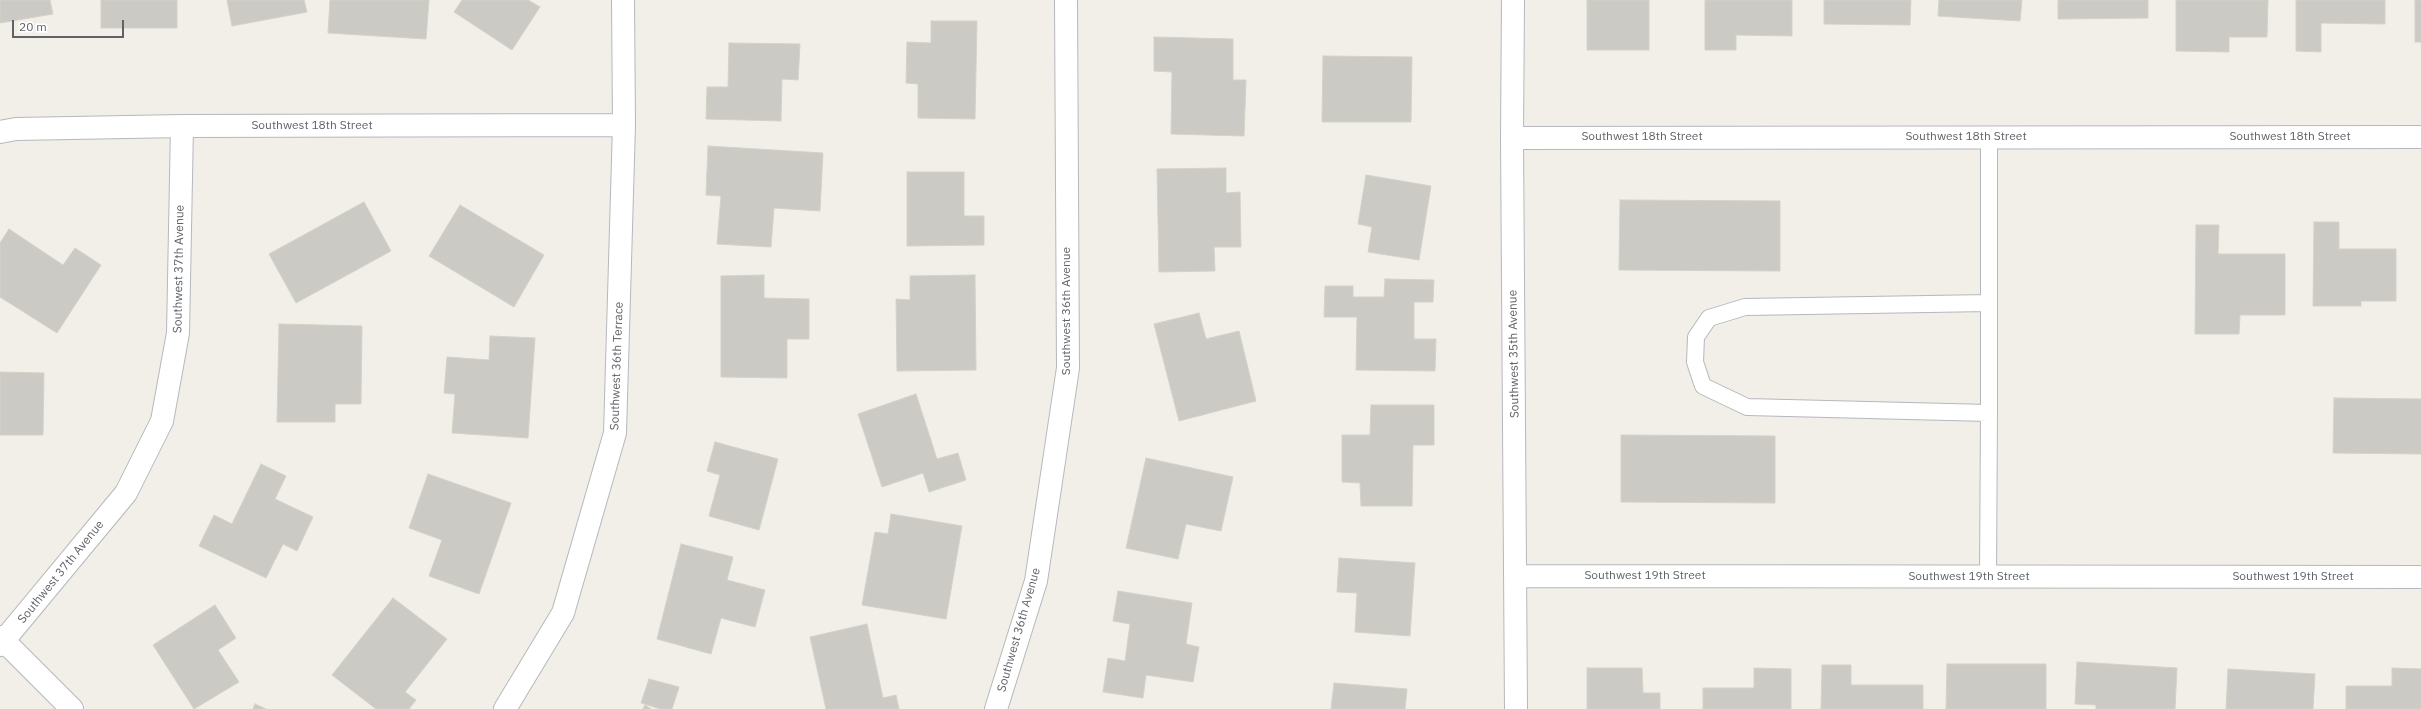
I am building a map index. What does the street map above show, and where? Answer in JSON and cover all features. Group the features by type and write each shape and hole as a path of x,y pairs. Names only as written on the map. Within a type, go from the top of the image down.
{"street":[{"name":"Southwest 36th Terrace","path":"504,709 563,613 615,433 624,125 623,0"},
{"name":"Southwest 36th Avenue","path":"996,709 1036,581 1068,368 1066,0"},
{"name":"Southwest 35th Avenue","path":"1513,0 1512,138 1516,709"},
{"name":"Southwest 18th Street","path":"0,132 16,129 182,126 624,125"},
{"name":"Southwest 37th Avenue","path":"1,641 126,493 162,421 178,333 182,126"},
{"name":"Southwest 18th Street","path":"1512,138 2421,137"},
{"name":"Southwest 19th Street","path":"1516,576 2421,578"},
{"path":"1,641 72,709"}],"lane":[{"path":"1988,576 1989,137"},
{"path":"1989,303 1745,306 1709,318 1696,337 1695,362 1704,386 1747,407 1989,413"}],"building":[{"path":"0,0 50,0 53,14 0,23"},
{"path":"101,0 177,0 177,28 101,28"},
{"path":"227,0 304,0 307,12 232,26"},
{"path":"330,0 429,0 426,39 328,33"},
{"path":"462,0 528,0 540,7 512,50 454,12"},
{"path":"1587,0 1649,0 1649,50 1587,50"},
{"path":"1705,0 1792,0 1792,36 1736,35 1736,50 1705,50"},
{"path":"1824,0 1911,0 1910,25 1824,24"},
{"path":"1939,0 2022,0 2020,21 1938,16"},
{"path":"2058,0 2148,0 2148,18 2058,19"},
{"path":"2176,0 2268,0 2267,37 2229,37 2229,52 2176,51"},
{"path":"2296,0 2385,0 2385,24 2321,23 2321,52 2296,51"},
{"path":"2415,0 2421,0 2421,42 2415,42"},
{"path":"931,21 977,21 975,119 918,118 918,84 906,83 907,42 931,43"},
{"path":"1154,37 1233,39 1233,80 1246,80 1244,136 1171,134 1172,72 1154,71"},
{"path":"729,43 800,44 798,80 782,79 781,121 706,119 707,87 728,87"},
{"path":"1323,56 1412,57 1411,122 1322,122"},
{"path":"708,146 823,153 820,211 774,208 771,247 717,244 721,196 706,195"},
{"path":"1226,168 1226,193 1240,192 1241,247 1214,247 1215,271 1159,272 1157,169"},
{"path":"907,172 964,172 964,216 984,216 984,245 907,246"},
{"path":"1366,175 1431,186 1419,260 1368,252 1372,227 1358,224"},
{"path":"1620,200 1780,201 1780,271 1619,270"},
{"path":"364,202 391,251 296,303 269,254"},
{"path":"460,205 544,255 514,307 429,256"},
{"path":"2314,222 2339,222 2339,249 2396,249 2396,301 2361,301 2361,306 2313,306"},
{"path":"2196,225 2219,225 2218,254 2285,254 2285,315 2240,315 2239,334 2195,334"},
{"path":"9,229 63,265 75,248 101,265 57,333 0,297 0,243"},
{"path":"764,275 764,298 809,299 809,339 787,339 787,378 721,377 721,276"},
{"path":"975,275 976,370 897,371 896,299 910,300 910,276"},
{"path":"1385,279 1434,280 1433,302 1414,302 1414,339 1436,339 1435,371 1356,370 1357,317 1324,317 1325,286 1353,286 1353,297 1384,297"},
{"path":"1199,313 1206,339 1239,331 1256,401 1179,421 1154,324"},
{"path":"279,324 362,326 361,404 335,404 335,422 277,422"},
{"path":"490,336 535,338 528,438 452,433 455,394 444,393 447,357 489,360"},
{"path":"0,372 44,373 43,435 0,435"},
{"path":"916,394 937,459 958,453 966,480 929,492 923,473 882,487 858,414"},
{"path":"2334,398 2421,399 2421,454 2333,453"},
{"path":"1371,405 1434,405 1434,445 1413,445 1412,506 1361,506 1360,483 1342,482 1342,435 1370,435"},
{"path":"1621,435 1775,436 1775,503 1621,502"},
{"path":"715,442 778,459 759,530 709,516 720,475 707,471"},
{"path":"1146,458 1233,477 1221,531 1186,524 1178,559 1126,548"},
{"path":"261,464 286,476 275,499 313,517 297,551 283,544 266,578 199,546 214,515 232,524"},
{"path":"428,474 511,503 479,594 429,576 442,540 409,528"},
{"path":"891,514 962,526 946,619 862,605 875,532 888,534"},
{"path":"681,544 733,557 727,580 765,590 755,627 721,618 711,654 657,639"},
{"path":"1339,558 1415,563 1410,636 1355,632 1357,593 1337,592"},
{"path":"1118,591 1192,603 1186,644 1199,647 1193,682 1146,675 1143,698 1103,692 1108,658 1125,661 1130,624 1113,621"},
{"path":"393,598 447,639 405,692 416,700 409,709 376,709 332,675"},
{"path":"215,605 236,638 218,650 239,682 194,709 153,645"},
{"path":"867,624 883,698 896,695 899,709 826,709 810,637"},
{"path":"2077,662 2177,668 2175,709 2096,709 2096,705 2075,704"},
{"path":"1947,664 2046,664 2046,709 1946,709"},
{"path":"1822,665 1851,665 1851,685 1923,685 1923,709 1821,709"},
{"path":"1587,668 1642,668 1643,693 1660,693 1660,709 1587,709"},
{"path":"1754,668 1791,669 1791,709 1703,709 1703,688 1754,688"},
{"path":"2392,668 2421,669 2421,709 2346,709 2346,686 2392,686"},
{"path":"2228,669 2315,674 2313,709 2226,709"},
{"path":"649,679 679,687 672,709 661,709 641,703"},
{"path":"1334,683 1407,689 1405,709 1331,709"},
{"path":"255,704 266,709 253,709"},
{"path":"645,705 651,709 643,709"}]}
